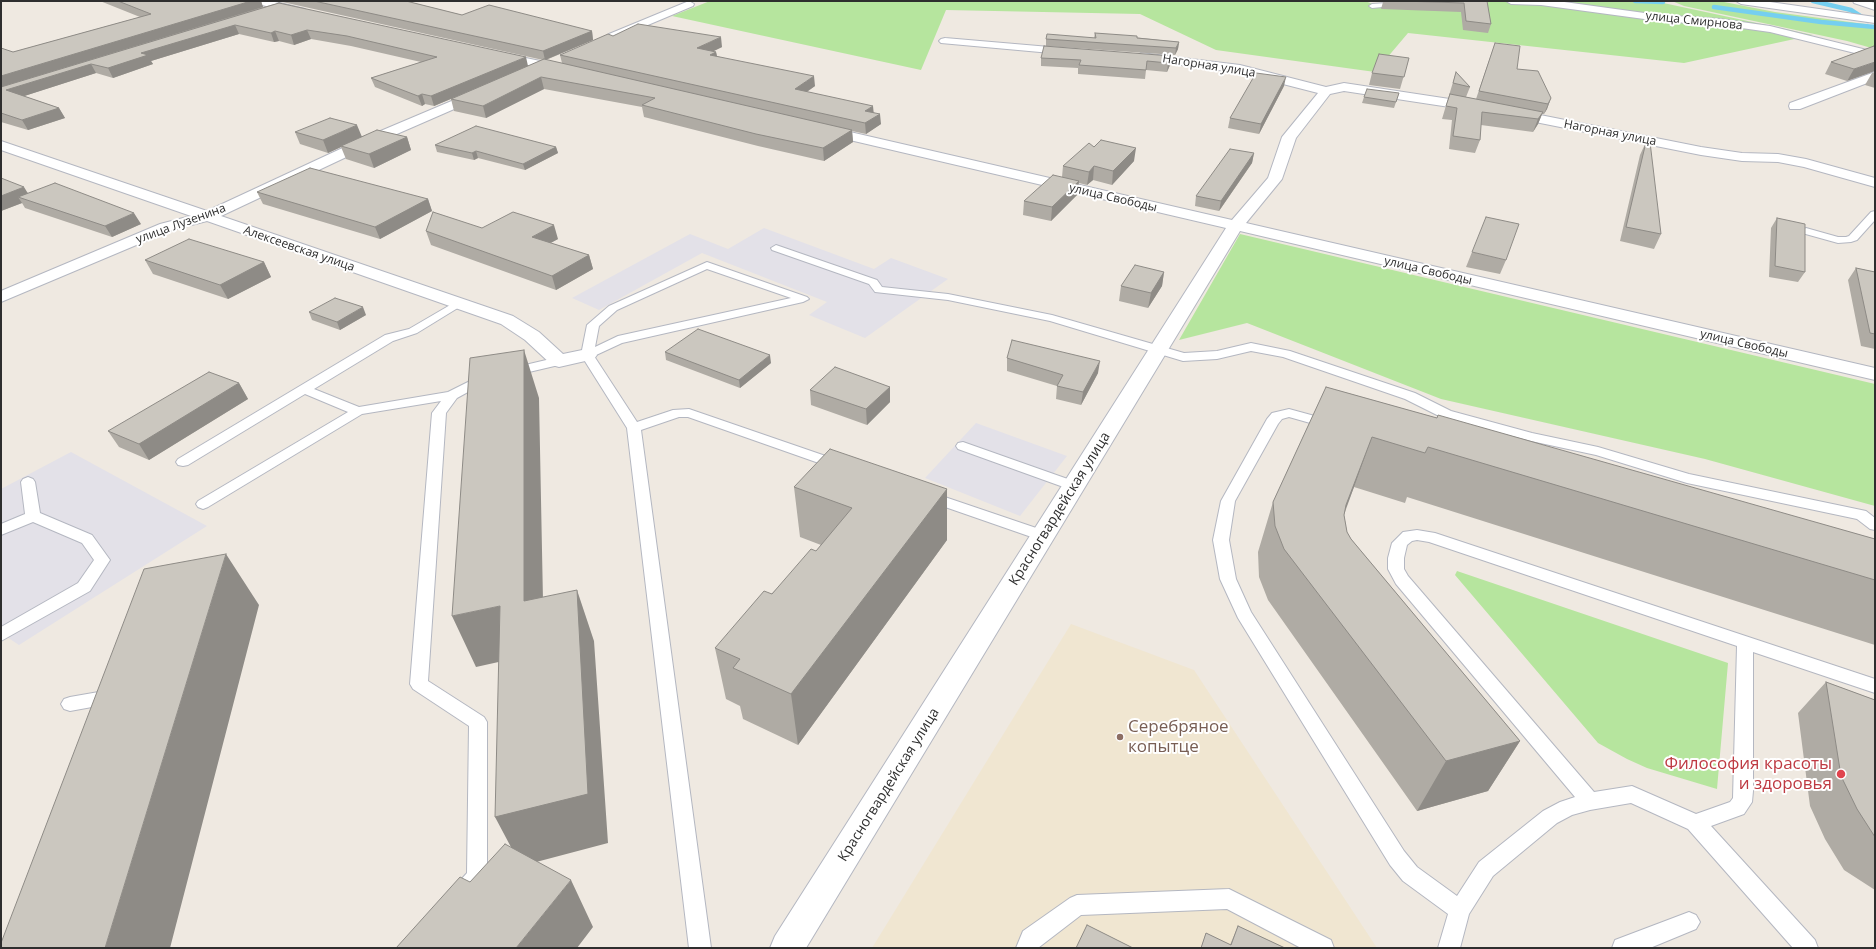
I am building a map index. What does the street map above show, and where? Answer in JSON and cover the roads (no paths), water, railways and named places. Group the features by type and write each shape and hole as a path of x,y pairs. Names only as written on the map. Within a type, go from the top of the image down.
{"street":[{"path":"258,7 282,6 301,1"},
{"name":"улица Смирнова","path":"1511,1 1541,2 1659,18 1720,22 1770,29 1875,55"},
{"path":"1741,1 1875,20"},
{"path":"1767,1 1776,7"},
{"path":"1858,1 1875,7"},
{"path":"602,41 687,3"},
{"path":"282,6 313,13"},
{"path":"945,41 1083,53"},
{"path":"482,51 583,74"},
{"path":"522,74 566,56"},
{"name":"Нагорная улица","path":"1128,56 1158,58 1240,69 1335,89 1448,101 1701,151 1742,157 1778,158 1806,163 1875,183"},
{"path":"1795,106 1875,76"},
{"name":"улица Лузенина","path":"1,298 166,227 206,217 369,141 493,87"},
{"name":"Красногвардейская улица","path":"787,948 1235,226 1274,179 1289,137 1335,89"},
{"name":"улица Свободы","path":"808,126 1875,374"},
{"name":"Алексеевская улица","path":"1,145 457,304 507,320 532,336 559,361"},
{"path":"559,361 587,355"}],"lane":[{"path":"1372,6 1407,4"},
{"path":"1806,231 1826,237 1847,240 1853,238 1875,214"},
{"path":"776,248 873,282 879,290 948,297 1052,318 1183,357 1217,355 1251,347 1286,354 1410,396 1446,414 1531,437 1598,451 1687,478 1868,517 1875,525"},
{"path":"587,355 618,340 803,299 707,265 613,308 593,325 587,355 634,428 700,948"},
{"path":"183,462 389,338 413,331 457,304"},
{"path":"203,504 358,411 452,395 485,377 559,361"},
{"path":"304,389 358,411"},
{"path":"452,395 439,413 418,684 478,722 476,877 455,901"},
{"path":"634,428 678,413 689,413 848,468"},
{"path":"1344,428 1289,413 1277,416 1272,422 1228,501 1222,540 1228,579 1244,614 1397,858 1410,874 1460,910"},
{"path":"963,446 1074,486"},
{"path":"28,482 33,516"},
{"path":"915,492 1043,536"},
{"path":"1,530 33,516 88,539 102,560 84,587 1,635"},
{"path":"1590,801 1402,580 1396,569 1396,558 1400,543 1408,536 1417,535 1430,537 1875,686"},
{"path":"1695,823 1737,808 1742,802 1744,791 1745,643"},
{"path":"70,704 110,697 100,718"},
{"path":"1449,948 1460,910 1486,869 1550,817 1567,808 1590,801 1632,794 1695,823 1807,948"},
{"path":"1027,948 1031,939 1077,905 1229,899 1323,948"},
{"path":"1623,948 1689,922"}],"waterway":[{"path":"1635,1 1663,2"},
{"path":"1813,1 1851,10 1868,21"},
{"path":"1714,7 1821,22 1875,27"}],"place":[{"name":"Серебряное копытце","path":"1120,737"},
{"name":"Философия красоты и здоровья","path":"1841,774"}]}
